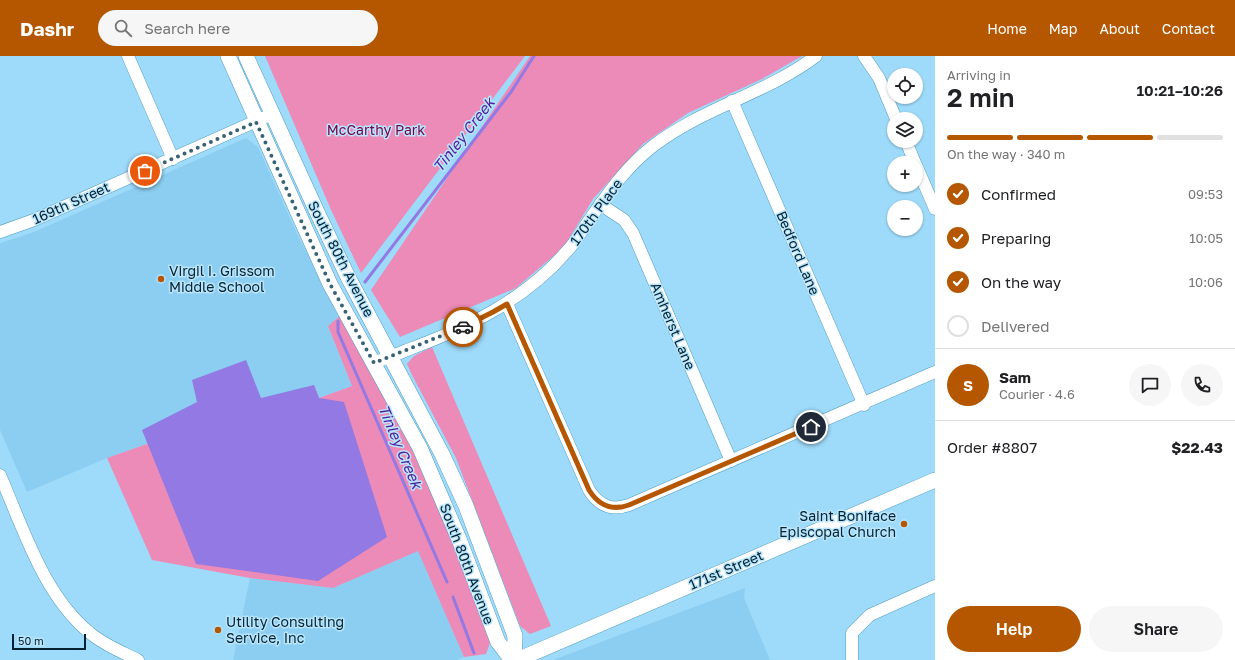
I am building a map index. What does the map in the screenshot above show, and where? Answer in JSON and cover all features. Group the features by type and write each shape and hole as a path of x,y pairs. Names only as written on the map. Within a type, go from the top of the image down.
{"street":[{"path":"128,56 173,159"},
{"name":"South 80th Avenue","path":"228,56 256,122 330,284 420,448 459,539 498,642 513,660"},
{"name":"South 80th Avenue","path":"246,56 317,212 442,454 466,506 515,636 513,660"},
{"name":"170th Place","path":"374,363 390,355 406,351 470,324 507,304 535,283 568,251 618,180 651,148 687,123 779,80 816,56"},
{"path":"864,56 879,78 893,112"},
{"name":"Bedford Lane","path":"732,101 864,404"},
{"name":"169th Street","path":"0,232 34,220 272,114"},
{"path":"923,181 935,209"},
{"name":"Amherst Lane","path":"600,204 624,220 633,233 731,461"},
{"path":"507,304 589,490 599,503 615,508 622,508 935,372"},
{"path":"0,475 47,581 67,609 90,633 138,660"},
{"name":"171st Street","path":"517,660 935,480"},
{"path":"852,660 852,633 870,615 935,586"}],"shaded area":[{"name":"Virgil I. Grissom Middle School","path":"246,138 258,147 299,238 341,315 328,326 352,386 319,398 313,385 107,458 27,492 0,430 0,243 34,232"},
{"path":"246,360 261,398 314,385 319,398 344,402 387,537 318,581 196,564 142,430 197,402 192,380"},
{"path":"419,550 464,657 457,660 233,660 250,578 333,588"},
{"path":"745,588 744,598 770,660 553,660"}],"green space":[{"name":"McCarthy Park","path":"265,56 525,56 361,273 332,212"},
{"path":"530,56 802,56 762,79 688,113 643,144 593,199 564,247 516,288 400,337 371,290"},
{"path":"341,315 420,456 488,629 490,643 486,654 464,657 418,551 333,588 250,578 152,560 107,458 314,385 319,398 352,386 328,326"},
{"path":"432,347 551,626 530,634 520,626 456,458 407,364 414,356"}],"waterway":[{"name":"Tinley Creek","path":"365,282 511,92 534,56"},
{"name":"Tinley Creek","path":"338,321 338,332 447,582"},
{"name":"Tinley Creek","path":"453,597 474,653"}],"way so far":[{"path":"145,171 256,122 330,284 374,363 390,355 406,351 463,327"}],"place":[{"name":"Virgil I. Grissom Middle School","path":"161,279"},
{"name":"Saint Boniface Episcopal Church","path":"904,524"},
{"name":"Utility Consulting Service, Inc","path":"218,630"}],"route":[{"path":"463,327 507,304 589,490 599,503 607,507 622,508 811,427"}]}
